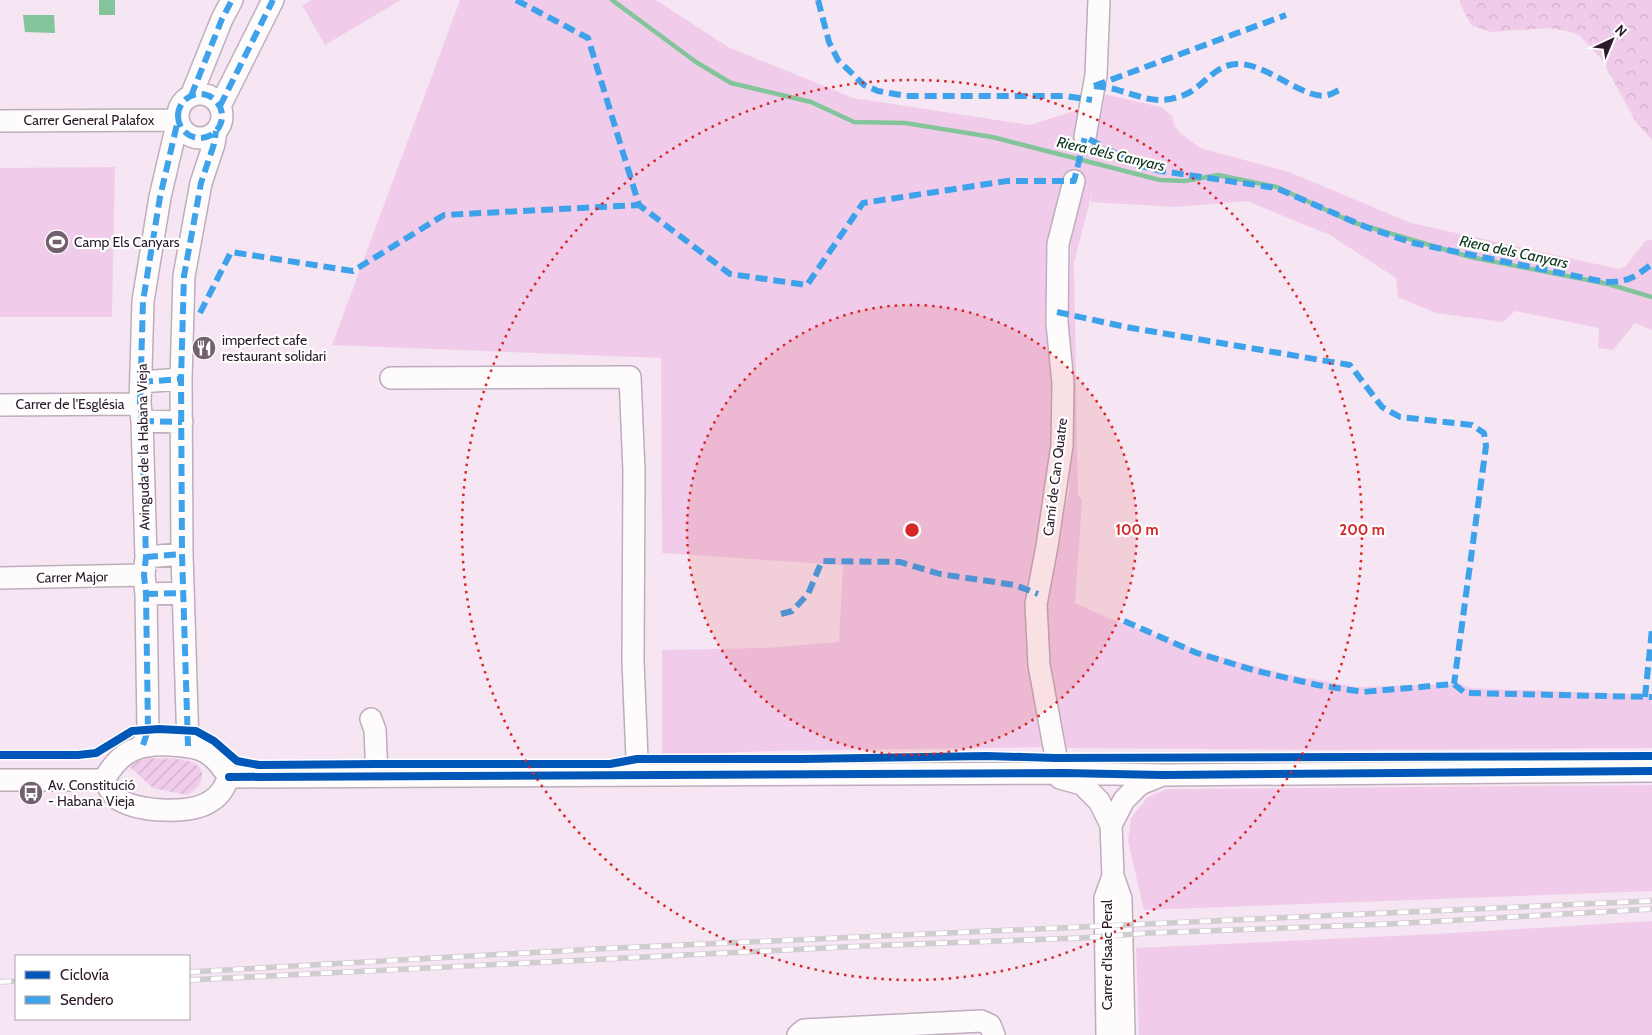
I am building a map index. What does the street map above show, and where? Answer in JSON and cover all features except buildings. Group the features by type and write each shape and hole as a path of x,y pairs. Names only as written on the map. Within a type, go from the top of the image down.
{"street":[{"path":"191,96 232,0"},
{"path":"220,106 273,0"},
{"path":"1085,137 1096,75 1099,0"},
{"path":"188,746 182,554 182,422 180,379 184,276 201,183 214,144 216,131 222,119 220,106 215,100 207,96 199,94 191,96 183,102 178,110 178,120 182,129 189,136 199,139 208,137 216,131"},
{"name":"Carrer General Palafox","path":"0,121 178,120"},
{"name":"Avinguda de la Habana Vieja","path":"143,745 148,730 141,412 143,302 160,197 178,120"},
{"name":"Camí de Can Quatre","path":"1052,774 1039,666 1036,604 1062,445 1063,384 1057,323 1058,244 1074,181"},
{"path":"391,378 630,377 634,471 633,662 638,759 636,775"},
{"path":"141,382 180,379"},
{"name":"Carrer de l'Església","path":"0,405 141,412 182,422"},
{"path":"145,575 182,554"},
{"path":"145,575 183,593"},
{"name":"Carrer Major","path":"0,578 145,575"},
{"path":"371,719 375,730 377,776"},
{"path":"104,780 112,766 125,754 143,745 160,744 188,746 202,750 216,760 229,776"},
{"path":"229,776 1163,775 1652,771"},
{"path":"1052,774 1082,784 1099,801 1111,825"},
{"path":"1111,825 1124,800 1140,784 1163,775"},
{"path":"104,780 117,798 141,808 173,810 192,808 211,801 224,789 229,776"},
{"path":"0,780 104,780"},
{"name":"Carrer d'Isaac Peral","path":"1111,825 1114,876 1121,899 1124,1035"},
{"name":"Carrer d'Isaac Peral","path":"1107,1035 1105,898 1114,876"},
{"path":"798,1035 804,1030 981,1021 990,1025 994,1035"}],"green space":[{"path":"312,0 401,0 325,45 302,5"},
{"path":"460,0 656,0 728,47 853,98 1030,125 1077,110 1100,95 1108,95 1161,107 1172,116 1174,125 1179,132 1200,148 1289,172 1411,223 1619,269 1626,266 1645,241 1652,240 1652,330 1635,323 1613,350 1598,348 1599,328 1515,311 1503,322 1436,313 1398,297 1396,278 1330,235 1247,201 1175,207 1091,202 1092,192 1074,263 1078,496 1082,499 1075,603 1108,618 1209,654 1284,674 1357,687 1460,684 1470,688 1652,695 1652,748 1322,750 1062,748 1043,653 1045,597 1069,491 1068,332 1071,241 1084,180 1050,247 1046,284 1053,389 1050,481 1027,598 1048,747 770,751 662,755 662,650 767,648 839,642 843,565 662,553 661,358 332,345"},
{"path":"1460,0 1652,0 1652,140 1636,122 1602,60 1580,36 1571,32 1550,28 1490,32 1471,25"},
{"name":"Camp Els Canyars","path":"115,167 112,317 0,317 0,168"},
{"path":"149,758 182,760 197,765 201,770 202,777 199,785 187,795 153,788 129,766 133,762"},
{"path":"1652,785 1652,891 1144,910 1128,841 1131,818 1148,797 1167,789"},
{"path":"1652,921 1652,1035 1139,1035 1136,948 1436,934"}],"shaded area":[{"path":"99,0 115,0 115,15 99,15"},
{"path":"23,15 54,15 55,33 25,32"}],"waterway":[{"name":"Riera dels Canyars","path":"612,0 696,62 731,83 811,102 854,122 905,123 992,137 1160,180 1185,181 1218,175 1277,187 1352,222 1470,257 1608,284 1652,297"}],"railway":[{"path":"190,972 596,949 1652,901"},
{"path":"190,980 864,946 1389,924 1652,909"},
{"path":"0,982 15,981"}],"marked path":[{"path":"191,96 222,19 232,0"},
{"path":"220,106 273,0"},
{"path":"516,0 588,38 639,205 730,274 807,285 863,203 1007,181 1074,181 1085,137 1137,165 1161,171 1276,188 1366,227 1413,243 1605,282 1630,278 1652,264"},
{"path":"818,0 829,42 838,60 864,85 878,91 906,96 1066,96 1092,100"},
{"path":"1094,86 1286,15"},
{"path":"1094,86 1152,99 1167,100 1184,95 1198,87 1223,67 1239,64 1262,70 1308,93 1328,95 1339,90"},
{"path":"200,94 212,98 218,104 222,116 218,128 212,134 200,138 188,134 182,128 178,116 182,104 188,98 200,94"},
{"path":"143,745 148,730 146,594 144,575 146,557 140,404 143,301 160,197 178,120"},
{"path":"188,746 182,554 181,379 184,276 201,183 214,144 216,131"},
{"path":"200,313 231,252 353,271 444,215 639,205"},
{"path":"1057,312 1126,327 1350,365 1382,407 1400,417 1472,425 1484,433 1486,446 1454,684"},
{"path":"141,382 181,379"},
{"path":"142,421 182,422"},
{"path":"146,557 182,554"},
{"path":"781,614 792,611 808,594 822,561 900,562 940,574 1015,585 1038,594"},
{"path":"146,594 183,593"},
{"path":"1124,621 1197,653 1253,670 1317,685 1363,692 1454,684 1465,693 1652,697"},
{"path":"1645,697 1652,629"}],"cycle path":[{"path":"0,755 78,755 96,753 132,731 159,729 196,731 214,741 237,761 259,765 610,764 637,759 987,756 1055,758 1652,756"},
{"path":"229,777 1064,773 1163,775 1652,771"}],"place":[{"name":"Camp Els Canyars","path":"57,242"},
{"name":"imperfect cafe restaurant solidari","path":"204,348"},
{"name":"Av. Constitució - Habana Vieja","path":"31,793"}]}
